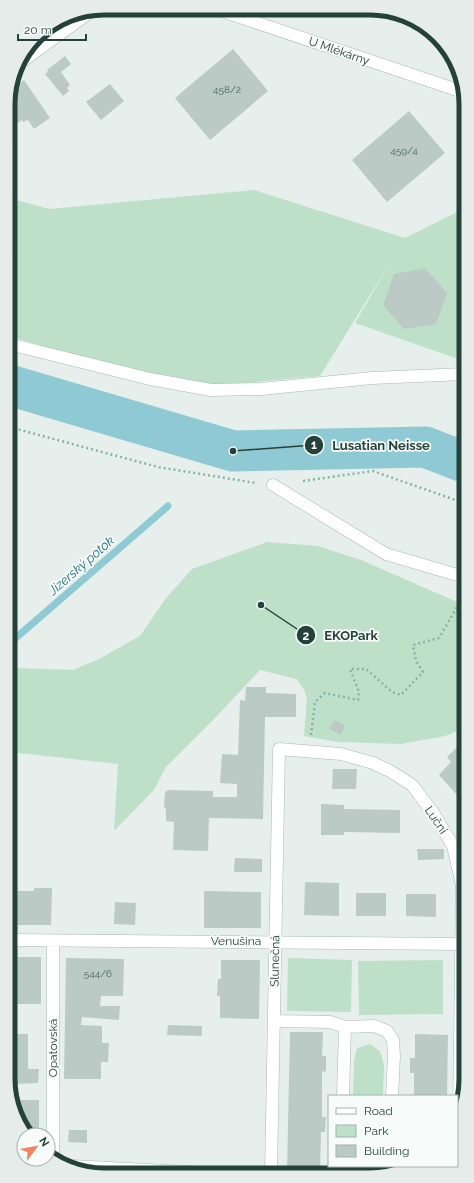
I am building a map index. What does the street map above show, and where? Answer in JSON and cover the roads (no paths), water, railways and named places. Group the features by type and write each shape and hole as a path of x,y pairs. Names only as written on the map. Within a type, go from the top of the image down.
{"street":[{"name":"U Mlékárny","path":"234,15 458,90"},
{"path":"28,57 82,18"},
{"path":"15,345 150,379 210,390 261,389 372,378 459,374"},
{"path":"274,486 386,554 459,576"},
{"name":"Luční","path":"279,749 341,754 373,763 390,771 412,786 434,814 453,846 459,872"},
{"name":"Slunečná","path":"271,1168 279,749"},
{"name":"Venušina","path":"15,940 275,941 459,944"},
{"name":"Opatovská","path":"53,941 53,1127"},
{"path":"274,1021 330,1022 345,1027 374,1026 387,1031 393,1040 392,1095"},
{"path":"343,1095 345,1027"},
{"path":"92,1167 110,1168"}],"waterway":[{"name":"Jizerský potok","path":"15,387 233,451 425,447 459,460"},
{"name":"Jizerský potok","path":"15,639 168,506"}],"place":[{"name":"Lusatian Neisse","path":"233,451"},
{"name":"EKOPark","path":"261,605"}]}
